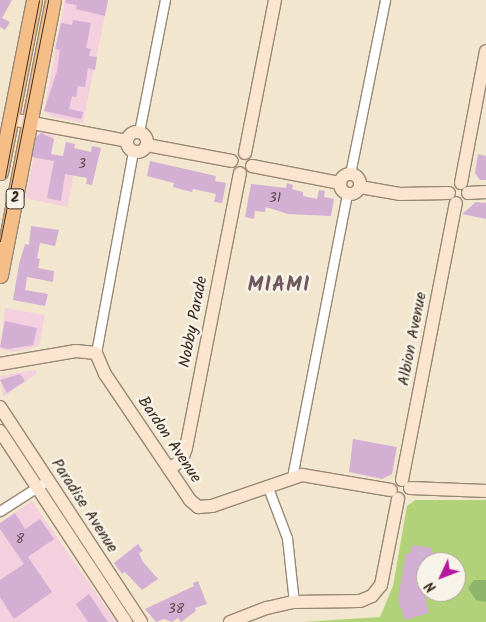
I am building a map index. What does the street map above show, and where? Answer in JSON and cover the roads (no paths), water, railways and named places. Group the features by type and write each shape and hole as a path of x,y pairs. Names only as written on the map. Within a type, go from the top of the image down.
{"highway":[{"name":"2","path":"0,172 5,117 34,0"},
{"name":"2","path":"0,275 53,0"}],"street":[{"path":"139,132 165,0"},
{"path":"244,153 274,0"},
{"path":"292,477 343,188 350,174 385,0"},
{"path":"360,187 399,194 452,198 462,201 486,51"},
{"path":"5,117 130,146 143,151 147,145 146,137 139,132"},
{"path":"0,364 76,351 96,353 130,146 129,136 139,132"},
{"path":"147,145 232,161"},
{"path":"244,153 251,158 252,166 248,172 240,174 233,167 232,161 238,154 244,153"},
{"path":"252,166 343,188 356,193 360,187 359,179 350,174"},
{"name":"Nobby Parade","path":"169,470 182,460 186,448 240,174"},
{"path":"465,188 486,192"},
{"name":"Albion Avenue","path":"406,484 452,198"},
{"name":"Bardon Avenue","path":"96,353 105,374 169,470 198,507 212,506 267,485 303,475 394,494"},
{"name":"Paradise Avenue","path":"1,411 141,622"},
{"name":"Paradise Avenue","path":"0,431 126,622"},
{"path":"0,511 48,480"},
{"path":"230,622 249,618 294,602 360,601 378,591 394,494 406,484 486,490"},
{"path":"267,485 287,538 294,602"}],"tram line":[{"path":"5,177 39,0"},
{"path":"0,241 48,0"}],"district":[{"name":"MIAMI","path":"279,286"}]}
